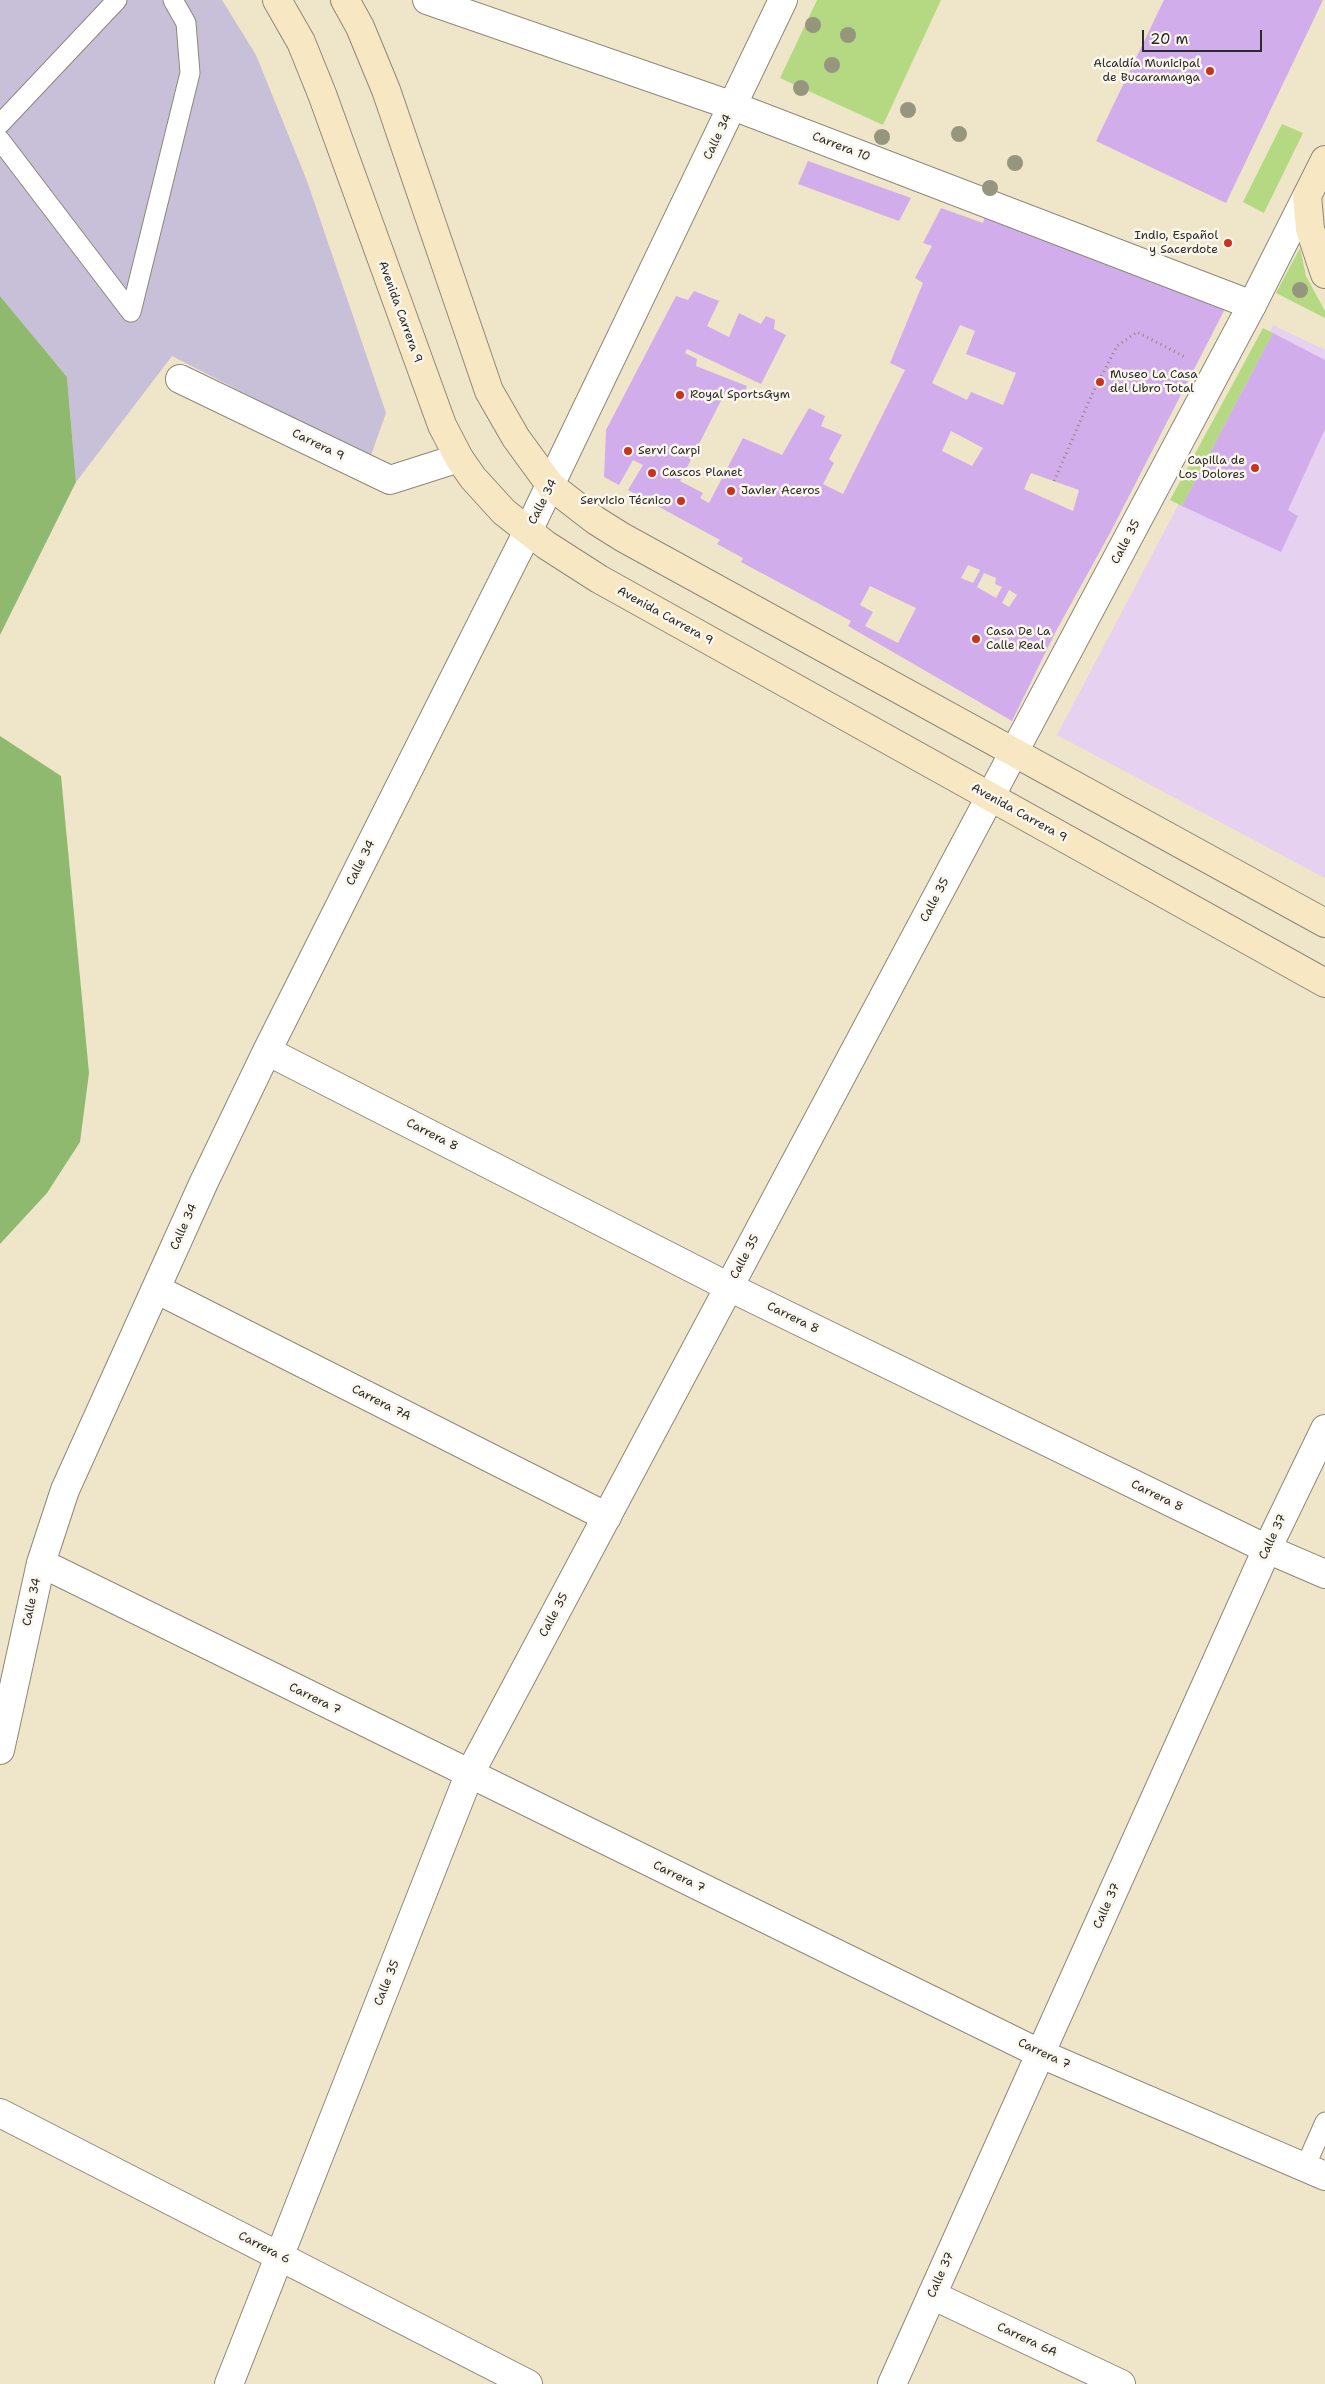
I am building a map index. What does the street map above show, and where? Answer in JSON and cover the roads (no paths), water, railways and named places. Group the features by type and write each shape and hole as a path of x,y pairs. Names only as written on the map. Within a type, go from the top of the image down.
{"main road":[{"name":"Avenida Carrera 9","path":"277,0 301,42 442,425 459,458 485,492 504,512 528,531 599,579 1325,983"},
{"path":"344,0 360,27 386,90 489,391 516,438 551,486 594,520 622,537 1325,923"},
{"name":"Calle 35","path":"1307,196 1325,160"},
{"path":"1307,196 1310,229 1325,274"}],"street":[{"name":"Carrera 10","path":"427,0 733,106 1252,305"},
{"name":"Calle 34","path":"0,1750 41,1563 65,1490 267,1051 551,486 783,0"},
{"name":"Calle 35","path":"228,2384 469,1775 1252,305 1307,196"},
{"name":"Carrera 9","path":"180,379 390,480 459,458"},
{"name":"Carrera 8","path":"267,1051 729,1287 1267,1550 1325,1574"},
{"name":"Carrera 7A","path":"156,1289 607,1516"},
{"name":"Calle 37","path":"892,2384 1267,1550 1325,1429"},
{"name":"Carrera 7","path":"41,1563 469,1775 1041,2054 1315,2171"},
{"name":"Carrera 6","path":"0,2113 528,2384"},
{"name":"Carrera 6A","path":"932,2295 1121,2384"}],"lane":[{"path":"0,124 117,0"},
{"path":"0,140 131,312 190,73 186,23 173,0"},
{"path":"1315,2171 1325,2122"}],"place":[{"name":"Alcaldía Municipal de Bucaramanga","path":"1210,71"},
{"name":"Indio, Español y Sacerdote","path":"1228,243"},
{"name":"Museo La Casa del Libro Total","path":"1100,382"},
{"name":"Royal SportsGym","path":"680,395"},
{"name":"Servi Carpi","path":"628,451"},
{"name":"Capilla de Los Dolores","path":"1255,468"},
{"name":"Cascos Planet","path":"652,473"},
{"name":"Javier Aceros","path":"731,491"},
{"name":"Servicio Técnico","path":"681,501"},
{"name":"Casa De La Calle Real","path":"976,639"}]}
